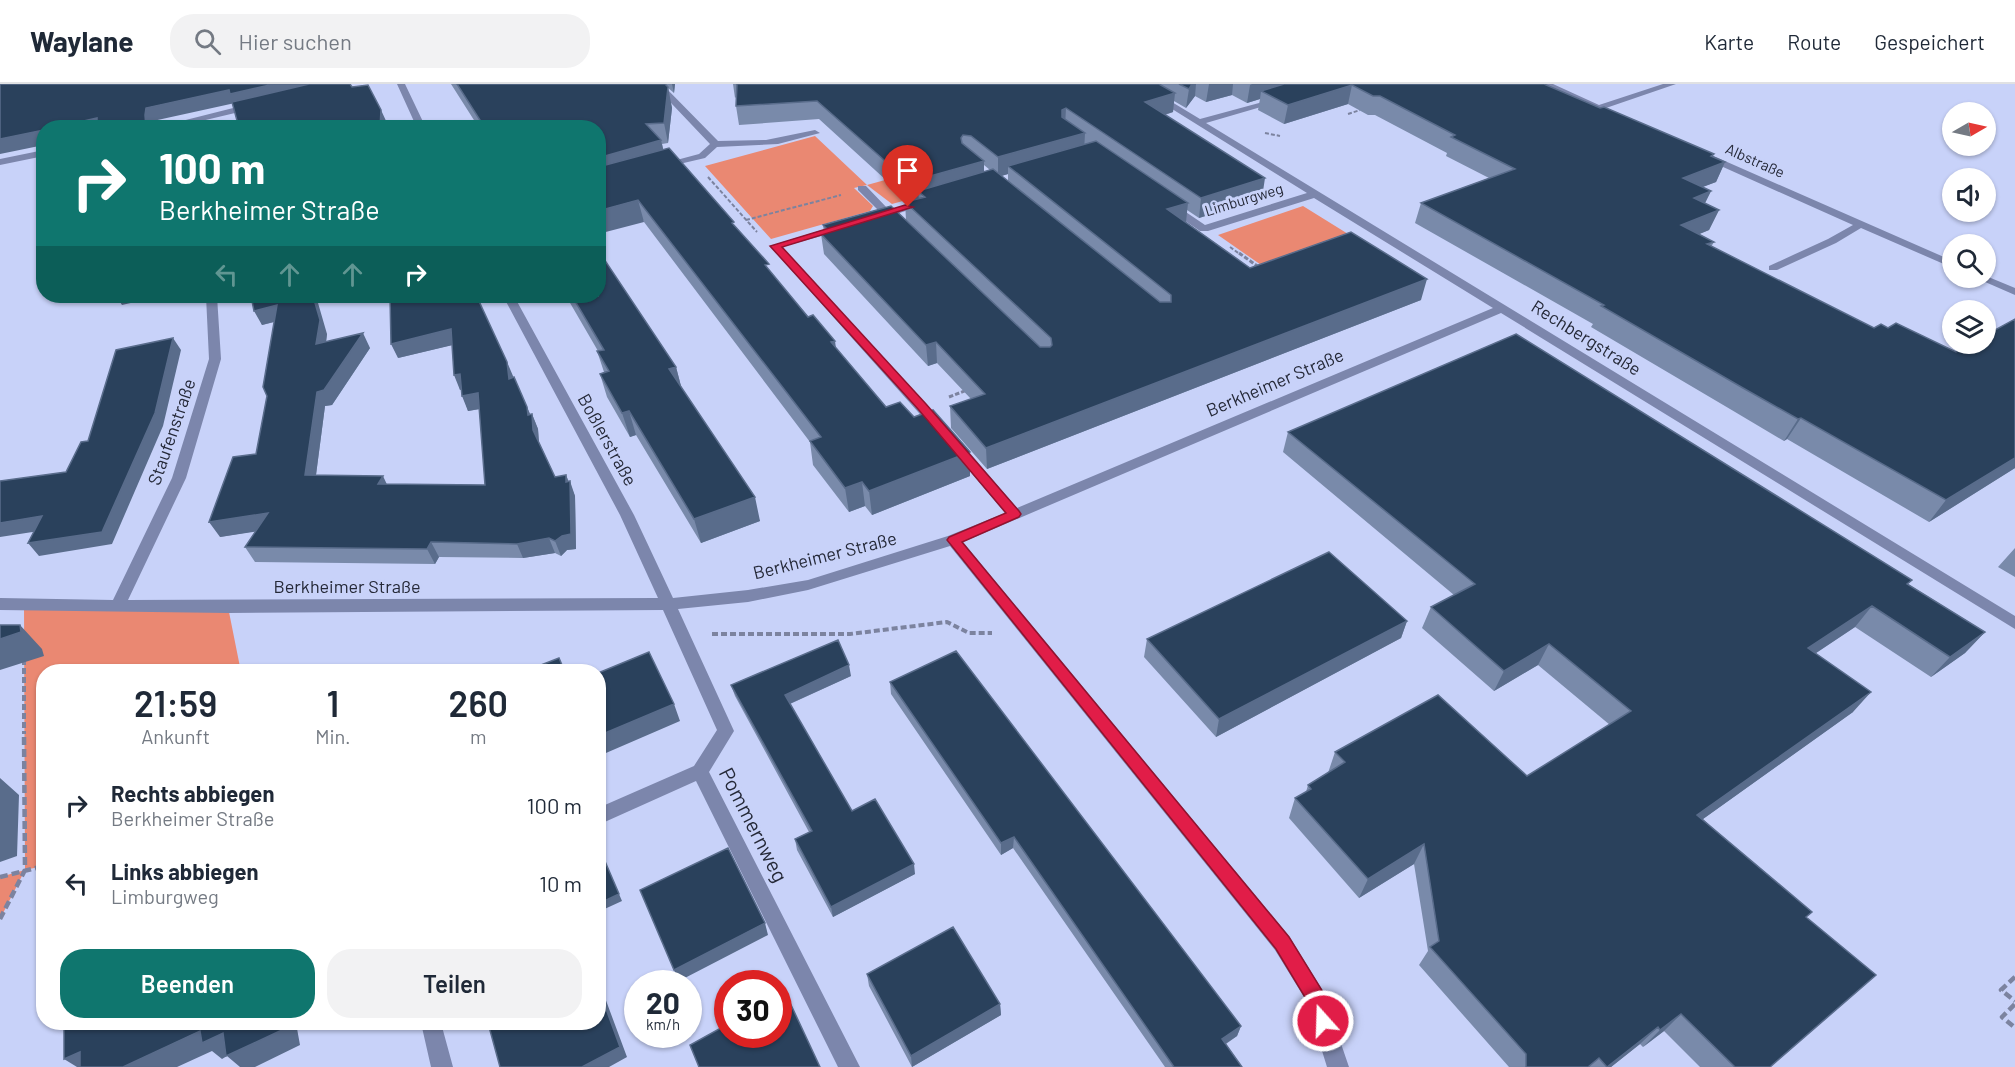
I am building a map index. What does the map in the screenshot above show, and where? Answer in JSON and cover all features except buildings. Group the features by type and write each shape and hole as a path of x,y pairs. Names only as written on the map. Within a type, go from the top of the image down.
{"street":[{"path":"401,84 418,120"},
{"path":"657,84 715,144 734,145 792,140 815,133"},
{"name":"Rechbergstraße","path":"1136,84 2015,623"},
{"path":"1546,84 1630,122"},
{"path":"1598,108 1672,84"},
{"path":"1200,122 1284,98"},
{"path":"202,120 262,104"},
{"path":"650,171 702,156 715,144"},
{"name":"Albstraße","path":"1694,151 1942,260"},
{"path":"0,162 36,155"},
{"path":"864,191 903,229"},
{"name":"Limburgweg","path":"1165,202 1204,229 1315,194"},
{"path":"930,201 775,246 922,406 1014,514"},
{"path":"1773,268 1832,241 1861,224"},
{"path":"1996,284 2015,292"},
{"name":"Staufenstraße","path":"118,605 179,478 215,358 211,303"},
{"name":"Boßlerstraße","path":"512,303 627,515 668,604"},
{"name":"Berkheimer Straße","path":"0,604 228,607 668,604 748,596 808,585 953,540 1503,308"},
{"path":"953,540 1282,943 1316,999 1338,1067"},
{"name":"Pommernweg","path":"668,604 726,731 700,771 849,1067"},
{"path":"606,813 700,771"},
{"path":"433,1030 442,1067"}],"path":[{"path":"1348,114 1360,110"},
{"path":"691,159 765,240 775,246"},
{"path":"746,220 835,195 856,196 864,191"},
{"path":"1204,229 1267,272"},
{"path":"922,406 978,386"},
{"path":"0,919 25,870 24,604"},
{"path":"682,635 850,634 947,621 969,633 1029,633"},
{"path":"0,877 36,868"},
{"path":"2013,1026 2002,1017 2015,1003 2001,990 2015,976"}],"shaded area":[{"path":"815,136 867,185 854,188 873,206 870,211 771,239 705,166"},
{"path":"961,159 979,180 892,204 867,185"},
{"path":"1303,206 1361,242 1274,274 1218,235"},
{"path":"24,604 228,607 239,664 36,664 36,868 25,870"},
{"path":"25,870 0,919 0,877"}],"route":[{"path":"908,207 775,246 922,406 1014,514 953,540 1282,943 1316,999 1323,1021"}]}
